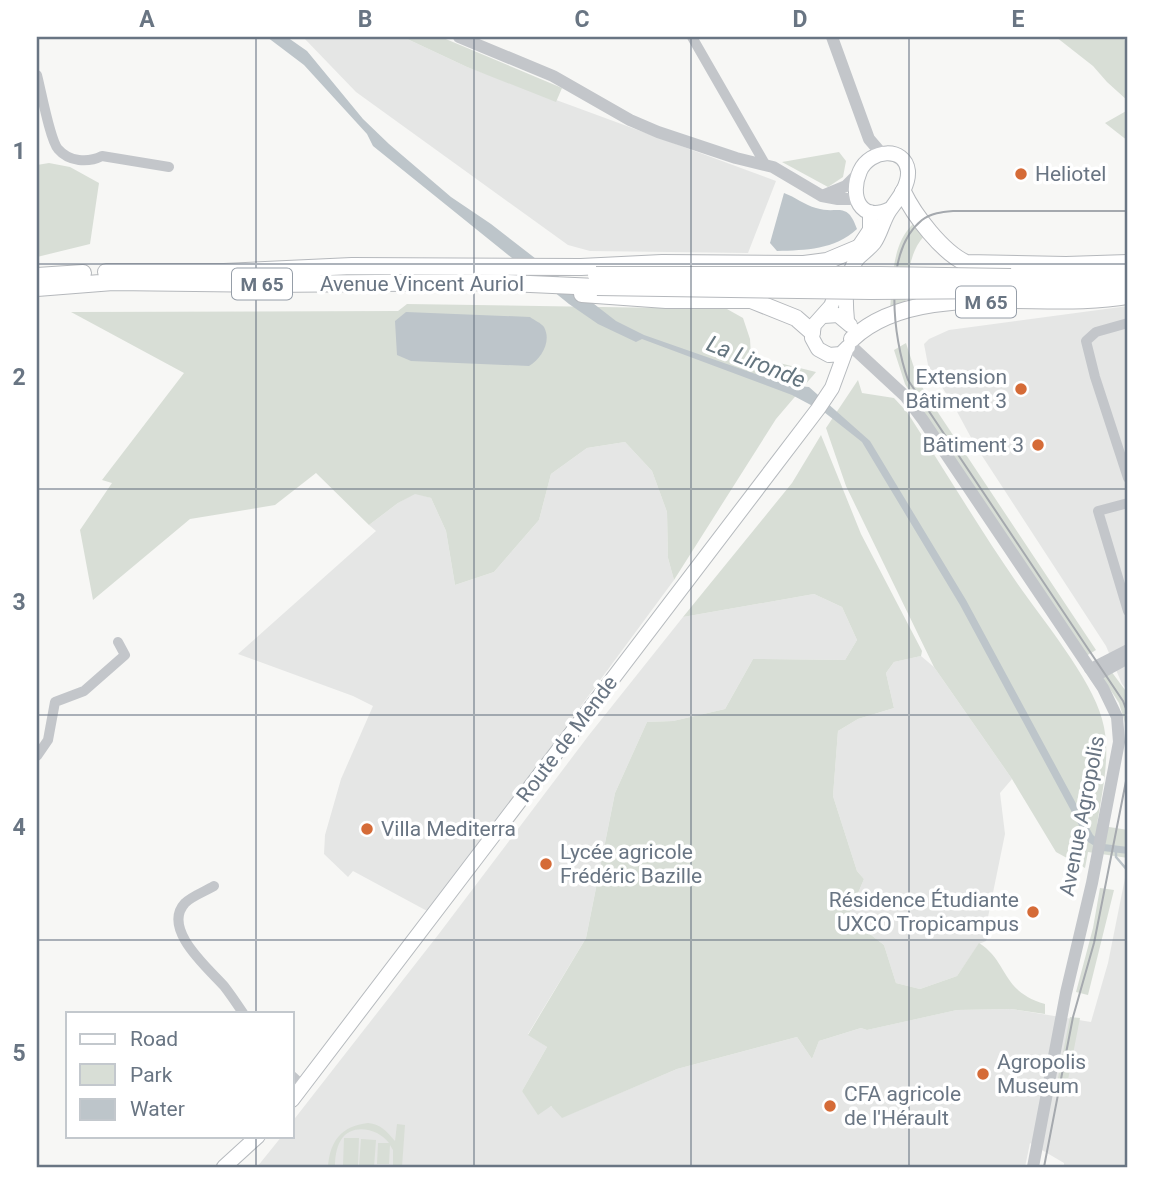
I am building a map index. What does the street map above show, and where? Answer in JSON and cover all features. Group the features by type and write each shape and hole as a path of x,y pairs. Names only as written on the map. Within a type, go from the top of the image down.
{"main road":[{"path":"870,212 870,230 849,260 836,297 814,326 813,338 818,349 829,355 841,354 850,344 852,331 847,320 846,293 853,267 874,243 890,209 903,191 908,171 906,165 895,155 874,155 859,173 855,184 857,199 860,206 870,212 878,214 890,209"},
{"name":"M 65","path":"903,191 911,208 936,237 955,258 967,263 1066,265 1128,262"},
{"name":"M 65","path":"224,272 352,266 512,267 554,271 662,263 804,264 827,261 858,248"},
{"name":"Avenue Vincent Auriol","path":"37,276 94,272 528,274 554,271 588,285"},
{"name":"M 65","path":"1011,284 1128,274"},
{"name":"M 65","path":"588,285 880,275 1077,289 1128,285"},
{"name":"Avenue Vincent Auriol","path":"37,288 113,282 488,282 547,288 588,285"},
{"name":"M 65","path":"588,285 666,300 751,300 796,318 813,332"},
{"name":"M 65","path":"850,344 875,323 925,305 1086,301 1128,296"},
{"path":"824,316 838,315 847,320"},
{"name":"Route de Mende","path":"294,1098 826,397 850,344"},
{"path":"829,355 836,376"},
{"path":"232,1165 256,1138"}],"street":[{"path":"459,37 553,76 611,110 658,132 736,158 765,164 790,174 822,196 857,199"},
{"path":"692,37 765,164"},
{"path":"832,37 874,155"},
{"path":"37,75 56,148 70,159 93,161 102,156 169,166"},
{"path":"822,196 846,186 859,173"},
{"path":"1128,323 1096,332 1086,341 1128,478"},
{"name":"Avenue Agropolis","path":"850,344 905,396 916,410 1113,705 1119,730 1119,743 1092,883 1064,1004 1033,1167"},
{"path":"1128,503 1098,511 1128,611"},
{"path":"37,756 48,740 55,702 84,691 125,655 118,642"},
{"path":"1092,673 1128,649"},
{"path":"1092,673 1128,659"},
{"path":"214,886 184,903 180,916 181,929 187,946 225,988 242,1012"},
{"path":"294,1078 304,1087"}],"shaded area":[{"path":"303,37 403,37 467,67 776,181 748,253 590,251 568,245 356,92"},
{"path":"1128,306 1128,691 1122,684 1106,646 975,445 928,365 924,344 949,330"},
{"path":"625,442 652,471 667,512 668,558 674,580 429,912 353,871 348,877 324,854 325,835 341,779 373,706 353,696 238,654 376,531 369,525 415,493 431,498 446,531 455,585 494,572 539,520 551,474 587,448"},
{"name":"Lycée agricole Frédéric Bazille","path":"814,594 842,607 857,640 845,660 753,659 725,709 673,721 647,722 615,793 586,938 528,1034 547,1047 522,1091 556,1109 563,1117 677,1069 797,1037 812,1059 819,1041 861,1028 867,1030 957,1010 1011,1009 1091,1022 1108,963 1128,863 1128,1167 1064,1167 1064,1163 1030,1143 1025,1167 257,1167 280,1138 294,1138 294,1119 683,617"},
{"path":"921,656 934,667 1012,779 1000,793 1005,834 988,917 991,926 986,941 979,944 957,976 920,989 896,983 884,945 848,917 864,879 857,871 833,796 838,731 858,719 894,708 886,673 894,662"}],"green space":[{"path":"403,37 441,37 562,88 556,102 467,67"},
{"path":"1056,37 1121,37 1128,43 1128,101 1093,66"},
{"path":"1128,110 1128,141 1105,123"},
{"path":"839,152 846,161 843,177 828,187 782,162"},
{"path":"49,163 70,167 99,183 90,244 37,257 37,165"},
{"path":"914,223 924,236 911,260 905,306 890,309 897,252 906,232"},
{"path":"407,304 727,309 743,318 750,339 751,356 816,372 776,419 674,580 668,558 667,512 652,471 625,442 587,448 551,474 539,520 494,572 455,585 446,531 431,498 415,494 369,525 316,473 275,505 190,519 93,600 80,530 112,483 102,480 184,373 71,312 398,311"},
{"path":"906,343 918,380 933,405 1096,650 1086,656 905,384 894,350"},
{"path":"858,380 862,393 894,398 907,412 1003,562 1088,686 1102,719 1106,745 1097,825 1128,830 1128,858 1088,852 1085,868 1056,852 1012,779 934,667 846,486 826,428"},
{"path":"821,435 861,534 922,651 921,656 894,662 886,673 894,708 858,719 838,731 833,796 857,871 864,879 848,917 884,945 896,983 920,989 957,976 979,943 996,959 1020,992 1045,1004 1045,1014 1011,1009 957,1010 867,1030 861,1028 819,1041 812,1059 797,1037 677,1069 562,1118 551,1106 538,1115 522,1091 547,1047 528,1035 586,938 615,793 647,722 673,721 725,709 753,659 845,660 857,640 842,607 814,594 683,617 792,483"},
{"path":"1111,671 1128,694 1128,733 1119,703 1102,677"},
{"path":"1100,888 1114,890 1088,995 1076,992 1093,928"},
{"path":"1070,1017 1080,1018 1067,1085 1057,1083"},
{"path":"368,1123 380,1127 395,1141 397,1124 405,1125 402,1167 393,1167 393,1150 390,1145 389,1164 377,1164 378,1143 389,1143 379,1134 358,1129 346,1134 341,1140 335,1167 328,1167 331,1150 339,1136 351,1127"},
{"path":"344,1138 359,1138 358,1165 343,1165"},
{"path":"361,1139 376,1140 374,1167 359,1166"}],"water":[{"path":"267,37 287,37 307,51 363,119 389,144 451,197 491,224 616,321 644,335 787,385 809,387 870,441 966,600 1093,835 1104,844 1128,847 1128,854 1103,851 1088,842 960,605 862,442 824,412 792,395 642,339 636,342 598,324 569,304 373,146 367,134 304,65"},
{"path":"784,193 816,208 845,211 857,229 829,245 777,251 770,243"},
{"path":"406,312 530,317 544,327 546,344 538,359 529,366 411,361 397,355 395,321"}],"waterway":[{"path":"1116,852 1116,857 1128,871"}],"tram line":[{"path":"1128,211 953,211 933,214 922,220 909,234 901,253 894,296 898,342 908,380 1123,701 1128,714"},
{"path":"1044,1167 1073,1017 1094,943 1128,771"}],"place":[{"name":"Heliotel","path":"1021,174"},
{"name":"Extension Bâtiment 3","path":"1021,389"},
{"name":"Bâtiment 3","path":"1038,445"},
{"name":"Villa Mediterra","path":"367,829"},
{"name":"Lycée agricole Frédéric Bazille","path":"546,864"},
{"name":"Résidence Étudiante UXCO Tropicampus","path":"1033,912"},
{"name":"Agropolis Museum","path":"983,1074"},
{"name":"CFA agricole de l'Hérault","path":"830,1106"}],"water label":[{"name":"La Lironde","path":"756,362"}]}
